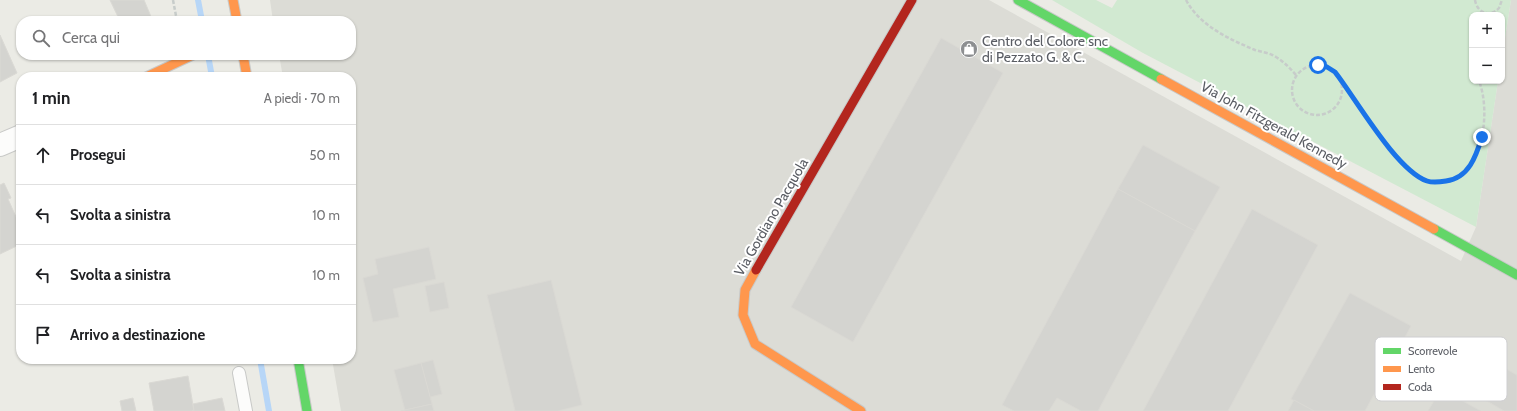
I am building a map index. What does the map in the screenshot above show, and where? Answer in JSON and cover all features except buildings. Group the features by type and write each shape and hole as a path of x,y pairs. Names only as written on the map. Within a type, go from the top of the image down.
{"street":[{"path":"233,0 236,16"},
{"name":"Via Gordiano Pacquola","path":"861,411 755,344 743,315 744,290 912,0"},
{"name":"Via John Fitzgerald Kennedy","path":"1018,0 1517,274"},
{"path":"157,72 182,60"},
{"path":"244,60 246,72"},
{"path":"0,145 16,138"},
{"path":"299,364 307,411"}],"lane":[{"path":"240,373 246,411"}],"path":[{"path":"173,0 176,16"},
{"path":"1186,0 1196,14 1214,30 1236,42 1274,56 1287,65 1296,76"},
{"path":"1475,0 1478,8 1483,12"},
{"path":"1493,12 1500,7 1502,0"},
{"path":"1337,75 1342,85 1342,93 1341,99 1332,111 1318,116 1304,112 1294,102 1292,89 1296,76 1307,67 1318,65 1327,67 1337,75 1399,159 1428,182 1450,180 1461,175 1467,170 1476,155 1482,137 1484,118 1480,84"}],"shaded area":[{"path":"270,0 989,0 1461,261 1476,227 1498,84 1505,84 1505,38 1511,0 1517,0 1517,411 341,411 333,364 356,364 356,72 282,72 280,60 356,60 356,16 272,16"}],"green space":[{"path":"1052,0 1096,0 1112,8 1117,0 1511,0 1505,38 1505,12 1469,12 1469,84 1498,84 1476,227 1143,53"}],"waterway":[{"path":"198,0 201,16"},
{"path":"209,60 211,72"},
{"path":"261,364 269,411"}],"traffic: fast":[{"path":"1018,0 1161,79"},
{"path":"1434,229 1517,275"},
{"path":"299,364 307,411"}],"traffic: slow":[{"path":"233,0 236,16"},
{"path":"157,72 182,60"},
{"path":"244,60 246,72"},
{"path":"1161,79 1434,229"},
{"path":"756,270 745,290 743,315 755,344 861,411"}],"traffic: jam":[{"path":"756,270 912,0"}],"place":[{"name":"Centro del Colore snc di Pezzato G. & C.","path":"969,49"}],"route":[{"path":"1318,65 1327,67 1335,72 1399,159 1428,182 1450,180 1461,175 1472,163 1482,137"}]}
